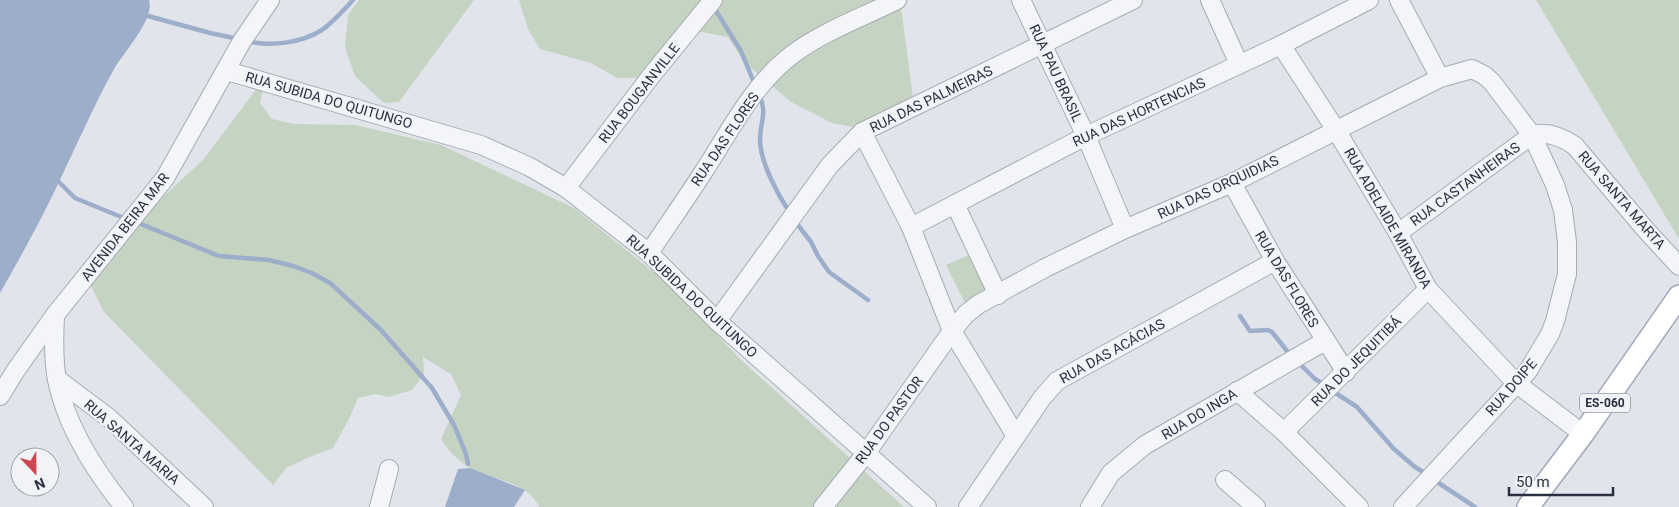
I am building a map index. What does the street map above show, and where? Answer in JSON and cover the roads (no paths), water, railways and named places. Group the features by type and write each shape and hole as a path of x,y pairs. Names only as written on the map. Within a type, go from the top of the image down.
{"main road":[{"name":"ES-060","path":"1528,507 1583,434 1679,296"}],"street":[{"name":"AVENIDA BEIRA MAR","path":"0,396 55,315 164,178 227,71 242,41 270,0"},
{"name":"RUA BOUGANVILLE","path":"566,188 651,76 713,0"},
{"name":"RUA DAS FLORES","path":"649,253 704,172 747,102 773,71 792,54 813,40 897,0"},
{"name":"RUA PAU BRASIL","path":"1022,0 1086,136 1125,229"},
{"name":"RUA DAS PALMEIRAS","path":"717,321 830,164 862,132 1133,0"},
{"path":"1210,0 1239,64"},
{"name":"RUA DAS HORTENCIAS","path":"911,227 1086,136 1281,45 1369,0"},
{"path":"1399,0 1440,78"},
{"name":"RUA ADELAIDE MIRANDA","path":"1281,45 1336,130 1398,233 1428,289 1516,383 1583,434"},
{"name":"RUA DAS ORQUIDIAS","path":"952,331 966,314 979,304 1045,268 1125,229 1232,183 1440,78 1472,69 1484,75 1492,82"},
{"name":"RUA SUBIDA DO QUITUNGO","path":"227,71 481,145 530,166 566,188 649,253 717,321 927,507"},
{"name":"RUA DOIPE","path":"1403,507 1528,370 1550,334 1567,274 1567,242 1563,210 1555,185 1532,135 1492,82"},
{"path":"862,132 911,227 952,331 1016,436"},
{"name":"RUA SANTA MARTA","path":"1532,135 1540,133 1563,138 1575,146 1679,266"},
{"name":"RUA CASTANHEIRAS","path":"1398,233 1532,135"},
{"name":"RUA DAS FLORES","path":"1232,183 1275,261 1346,372"},
{"path":"955,204 998,295"},
{"name":"RUA DAS ACÁCIAS","path":"968,507 1042,398 1057,380 1275,261"},
{"name":"RUA DO JEQUITIBÁ","path":"1284,432 1428,289"},
{"path":"55,315 54,340 57,379 66,414 103,481 124,507"},
{"name":"RUA DO PASTOR","path":"823,507 867,452 952,331"},
{"name":"RUA DO INGA","path":"1090,507 1112,473 1145,445 1325,341"},
{"name":"RUA SANTA MARIA","path":"57,379 109,418 204,507"},
{"path":"1237,391 1284,432 1359,507"},
{"path":"379,507 389,469"},
{"path":"1225,480 1256,507"}],"water":[{"path":"0,0 149,0 150,8 138,35 106,83 44,213 0,293"},
{"path":"470,468 525,490 514,507 445,507 458,469"}],"waterway":[{"path":"247,41 276,44 305,38 326,27 353,0"},
{"path":"713,6 741,51 755,85"},
{"path":"148,16 239,39"},
{"path":"759,94 763,107 760,133 763,158 775,188 790,213"},
{"path":"59,182 75,198 126,219"},
{"path":"794,220 811,242 829,272 868,300"},
{"path":"136,222 219,256 269,260 312,273 330,283 380,329 432,388 454,425 468,464"},
{"path":"1240,316 1250,331 1268,330 1272,332 1291,356"},
{"path":"1297,361 1315,379 1325,385"},
{"path":"1331,390 1357,407 1394,449 1415,467 1428,475"},
{"path":"1434,480 1475,507"}]}
